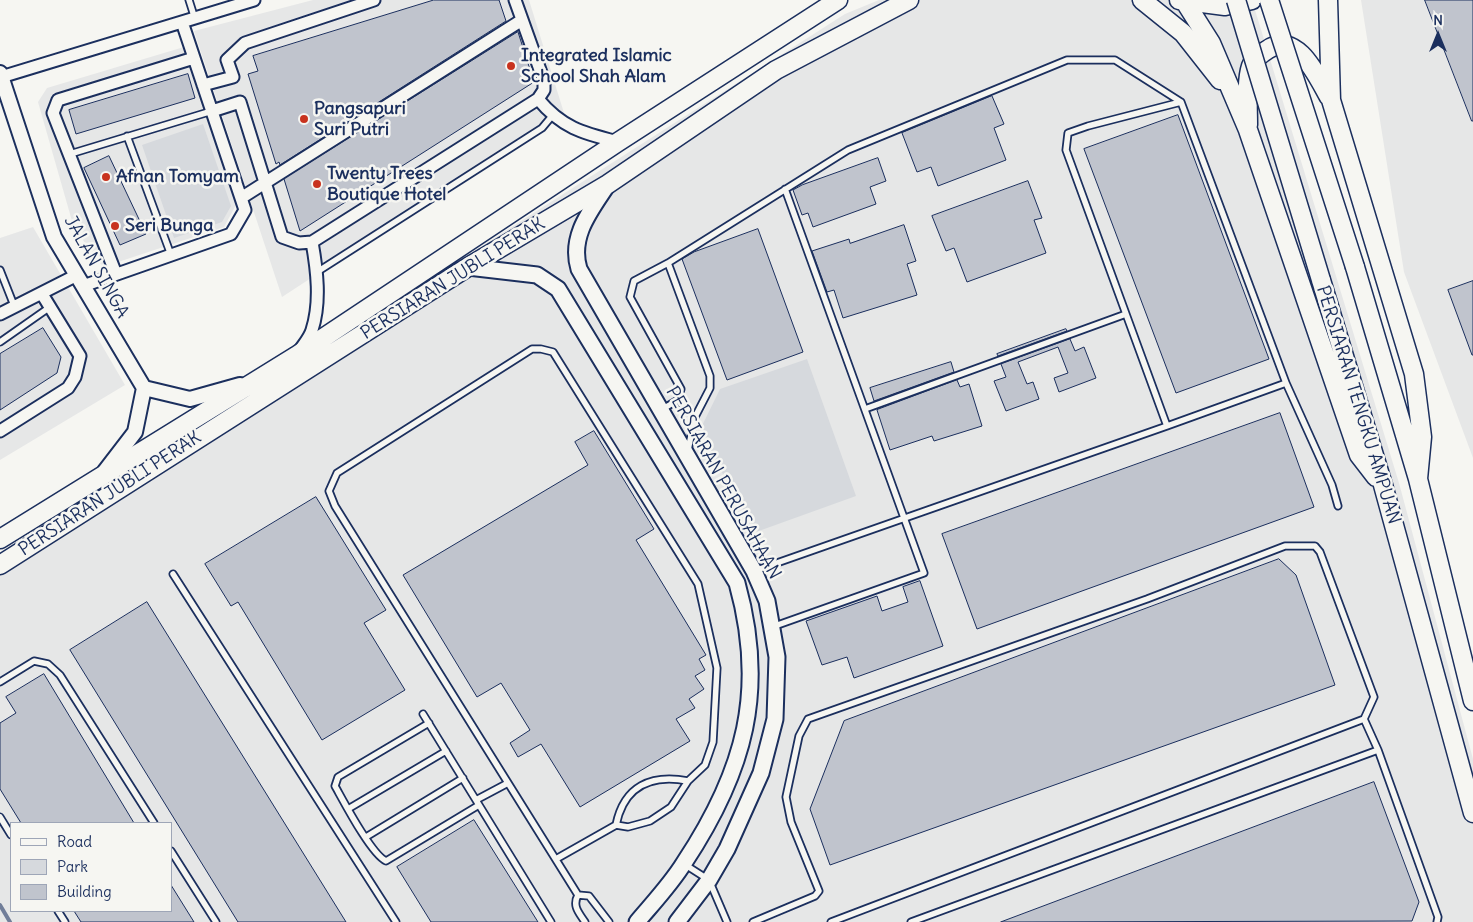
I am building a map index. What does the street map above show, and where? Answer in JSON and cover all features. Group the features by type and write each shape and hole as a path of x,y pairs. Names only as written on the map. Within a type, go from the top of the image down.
{"main road":[{"name":"PERSIARAN JUBLI PERAK","path":"0,539 102,474 296,356 618,142 838,0"},
{"name":"PERSIARAN JUBLI PERAK","path":"0,565 468,267 608,184 776,70 910,0"},
{"path":"1142,0 1183,33 1233,96"},
{"name":"PERSIARAN TENGKU AMPUAN","path":"1236,0 1383,485 1473,813"},
{"path":"1182,1 1225,6 1252,0"},
{"name":"PERSIARAN TENGKU AMPUAN","path":"1269,0 1355,267 1418,479 1473,701"},
{"path":"1330,0 1331,100"},
{"path":"1182,1 1211,43 1248,130 1359,455 1383,485"},
{"path":"1248,130 1251,66 1273,46 1291,47 1305,55 1331,100 1414,374 1422,438 1418,479"},
{"name":"PERSIARAN PERUSAHAAN","path":"608,184 582,225 576,243 575,258 579,269 754,571 768,601 777,658 775,719 761,773 727,849 709,880 677,922"},
{"name":"PERSIARAN PERUSAHAAN","path":"468,267 537,275 558,289 737,583 743,606 752,667 749,710 736,766 708,823 684,864 637,922"}],"street":[{"path":"1,75 254,0"},
{"path":"203,86 232,77 227,60 245,44 374,0"},
{"path":"212,111 240,102 282,237 299,243 312,242 538,99 544,90 544,81 515,0"},
{"path":"241,198 266,184 522,20"},
{"path":"0,314 42,294 80,280 116,274 231,234 245,210 182,22"},
{"path":"116,274 53,112 58,100 194,58"},
{"name":"JALAN SINGA","path":"1,75 54,237 144,388"},
{"path":"538,99 552,116 579,132 618,142"},
{"path":"296,356 312,332 316,307 317,272 312,242"},
{"path":"0,430 68,388 75,377 80,356 42,294"},
{"path":"102,474 135,432 144,388 190,399 207,396 260,379"}],"lane":[{"path":"189,0 195,19"},
{"path":"661,410 678,400 681,389 630,297 634,281 668,263 848,150 1067,60 1115,60 1181,102 1286,382 1332,485 1338,506"},
{"path":"1167,426 1066,150 1068,133 1181,102"},
{"path":"70,154 212,111"},
{"path":"317,272 542,128 552,116"},
{"path":"127,136 171,255"},
{"path":"772,627 924,573 785,188"},
{"path":"668,263 710,376 710,388 695,417 687,455"},
{"path":"0,270 15,308"},
{"path":"0,342 50,307"},
{"path":"865,409 1126,314"},
{"path":"556,859 616,825 628,827 650,821 671,807 688,782 705,765 713,742 717,668 698,584 553,352 541,348 532,349 337,473 329,490 335,506 578,895"},
{"path":"754,571 1167,426 1286,382"},
{"path":"678,400 695,417"},
{"path":"752,922 815,896 819,891 790,822 786,797 799,736 808,719 1147,599 1285,546 1315,546 1320,552 1374,697 1364,719 832,922"},
{"path":"173,574 396,922"},
{"path":"0,682 34,661 48,664 60,674 153,822"},
{"path":"423,714 551,922"},
{"path":"1364,719 1378,750 1438,918 1437,922"},
{"path":"429,724 338,777 335,786 380,858 386,860 508,783"},
{"path":"911,922 1378,750"},
{"path":"348,808 446,751"},
{"path":"366,837 463,778"},
{"path":"616,825 618,812 626,798 650,780 668,778 688,782"},
{"path":"0,816 10,833"},
{"path":"172,853 216,922"},
{"path":"684,864 709,880 727,922"},
{"path":"578,895 575,900 575,907 585,922"},
{"path":"578,895 589,896 609,922"}],"shaded area":[{"path":"313,0 529,0 564,113 282,297 194,31"},
{"path":"879,0 1252,0 1399,483 1473,759 1473,922 0,922 0,554 845,14"},
{"path":"1361,0 1473,0 1473,458 1404,272"},
{"path":"184,47 236,205 224,227 103,267 74,228 38,102 47,88"},
{"path":"33,227 125,385 0,460 0,238"}],"green space":[{"path":"203,124 231,206 222,222 174,238 142,145"},
{"path":"807,359 856,496 756,532 699,432 720,389"}],"building":[{"name":"Pangsapuri Suri Putri","path":"434,0 499,0 506,21 280,165 279,162 276,164 248,74 258,71 253,56"},
{"path":"1425,0 1473,0 1473,121 1472,121"},
{"path":"518,32 534,82 300,231 284,179"},
{"path":"188,74 195,98 76,134 69,110"},
{"path":"992,96 1004,124 994,128 1006,160 938,186 931,167 917,172 902,133"},
{"path":"1178,115 1269,359 1176,393 1084,149"},
{"path":"109,156 146,234 120,245 84,168"},
{"path":"878,158 886,181 870,187 876,204 813,227 808,213 802,215 793,190 802,185"},
{"path":"1028,181 1042,218 1034,220 1046,253 967,282 954,248 946,251 932,216"},
{"path":"904,225 916,261 907,264 917,295 843,318 834,290 827,292 812,251 849,239 850,243"},
{"path":"758,229 803,352 727,380 682,259 694,252"},
{"path":"1473,281 1473,355 1472,355 1448,290"},
{"path":"43,328 61,357 57,373 0,410 0,354"},
{"path":"1066,329 1067,331 998,356 997,354"},
{"path":"1070,339 1075,351 1084,347 1096,378 1059,392 1054,378 1068,373 1058,347 1018,362 1027,384 1033,382 1039,399 1006,411 994,381 1006,377 1001,364"},
{"path":"951,362 954,372 874,401 870,388"},
{"path":"957,380 960,387 969,384 982,426 934,441 932,436 890,450 877,410"},
{"path":"1280,413 1314,507 977,629 942,534"},
{"path":"594,431 654,529 636,540 706,655 699,659 705,670 695,676 704,689 689,699 695,708 676,719 690,741 580,807 541,744 518,757 510,743 530,730 501,683 477,697 403,575 588,465 575,442"},
{"path":"316,497 386,610 364,623 405,690 322,740 238,602 231,606 205,564"},
{"path":"1279,559 1296,575 1335,685 830,865 810,809 844,721"},
{"path":"920,581 943,646 854,678 847,657 822,665 806,621 877,596 882,611 908,602 903,587"},
{"path":"147,602 346,922 238,922 70,650"},
{"path":"44,674 133,822 20,822 0,789 0,723 16,713 6,697"},
{"path":"1374,782 1419,902 1412,921 1001,922"},
{"path":"474,820 538,922 431,922 397,867"},
{"path":"172,887 194,922 81,922 75,912 172,912"}],"waterway":[{"path":"0,905 10,922"}],"place":[{"name":"Integrated Islamic School Shah Alam","path":"511,66"},
{"name":"Pangsapuri Suri Putri","path":"304,119"},
{"name":"Afnan Tomyam","path":"106,177"},
{"name":"Twenty Trees Boutique Hotel","path":"317,184"},
{"name":"Seri Bunga","path":"115,226"}]}
